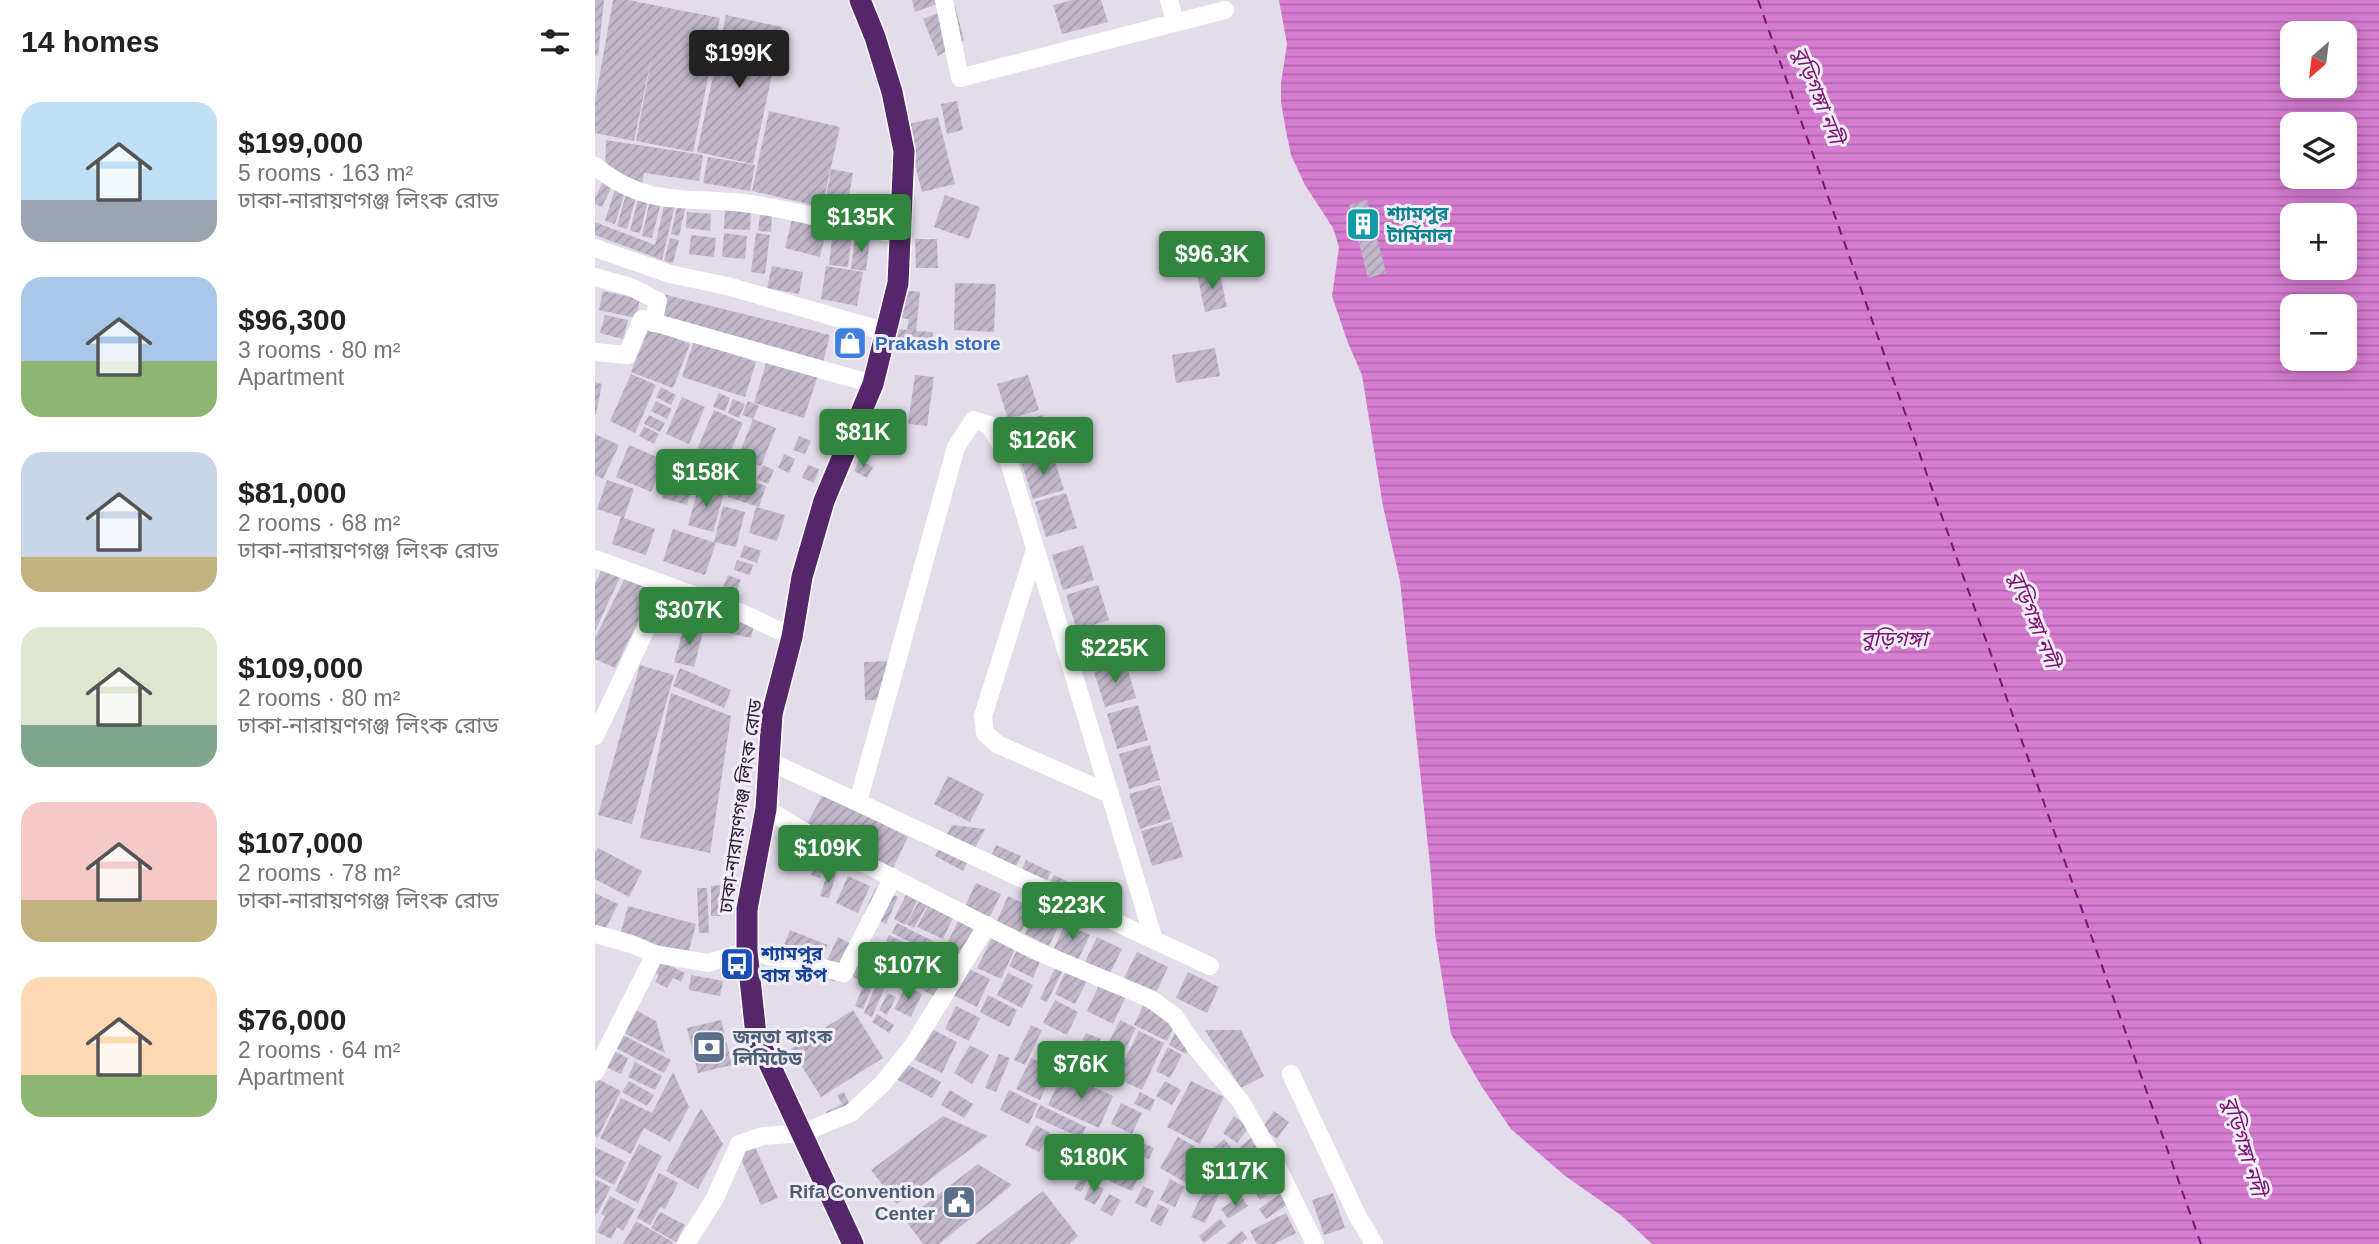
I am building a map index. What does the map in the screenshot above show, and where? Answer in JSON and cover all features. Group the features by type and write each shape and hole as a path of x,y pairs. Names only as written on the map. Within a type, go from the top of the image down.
{"highway":[{"name":"ঢাকা-নারায়ণগঞ্জ লিংক রোড","path":"853,1244 756,1035 747,951 747,909 766,809 772,713 792,637 802,577 824,501 873,384 898,283 904,151 892,92 860,0"}],"street":[{"path":"944,0 960,78 1175,22 1214,7"},
{"path":"1169,0 1175,22"},
{"path":"595,166 638,193 687,201 743,203 901,236"},
{"path":"595,248 670,274 727,286 887,332"},
{"path":"595,277 631,287 658,300 653,323"},
{"path":"595,352 627,355 642,319 873,384"},
{"path":"858,802 956,447 974,420 989,425 1006,452 1154,940"},
{"path":"1035,550 983,716 985,733 997,744 1110,794"},
{"path":"595,559 741,614 792,637"},
{"path":"595,736 666,587"},
{"path":"769,761 1210,966"},
{"path":"766,809 817,839 1036,951 1151,999 1175,1017 1194,1045 1241,1102 1315,1244"},
{"path":"595,934 655,954 708,963 747,951 844,973 893,877"},
{"path":"686,1244 715,1198 739,1144 763,1136 802,1133 851,1113 883,1083 914,1044 987,925"},
{"path":"595,1072 655,954"},
{"path":"1291,1074 1357,1216 1374,1244"}],"water":[{"name":"বুড়িগঙ্গা","path":"1279,0 2379,0 2379,1244 1652,1244 1622,1216 1564,1175 1511,1129 1451,1034 1435,933 1400,581 1383,506 1362,375 1332,296 1339,247 1333,228 1305,185 1291,155 1281,102 1287,44"}],"building":[{"path":"595,0 604,0 598,56 595,55"},
{"path":"613,0 628,0 720,18 693,152 636,141 654,46 634,141 595,133 595,102"},
{"path":"912,0 948,0 915,12"},
{"path":"1073,0 1101,0 1108,22 1062,34 1053,5"},
{"path":"955,6 964,40 938,56 923,19"},
{"path":"726,15 782,27 753,164 697,152"},
{"path":"957,101 963,130 947,134 941,104"},
{"path":"769,111 840,127 822,207 752,191"},
{"path":"938,117 955,184 922,192 905,125"},
{"path":"606,140 703,155 699,181 644,173 641,191 605,171"},
{"path":"708,157 755,165 750,191 703,183"},
{"path":"831,169 853,173 846,213 824,209"},
{"path":"604,180 613,184 602,207 595,204 595,198"},
{"path":"615,189 625,192 615,224 605,221"},
{"path":"626,194 636,197 627,229 617,226"},
{"path":"945,195 980,207 969,239 934,227"},
{"path":"638,199 648,201 640,233 630,231"},
{"path":"650,200 661,202 652,238 642,236"},
{"name":"শ্যামপুর টার্মিনাল","path":"1367,200 1386,273 1368,278 1349,205"},
{"path":"665,202 675,205 662,260 595,235 595,222 655,245"},
{"path":"678,203 686,205 679,236 671,234"},
{"path":"725,208 751,209 750,230 724,229"},
{"path":"687,212 711,214 710,231 686,228"},
{"path":"760,213 772,214 771,232 758,231"},
{"path":"792,219 827,228 820,257 785,248"},
{"path":"833,230 852,232 848,267 829,265"},
{"path":"724,233 747,236 745,259 722,257"},
{"path":"756,233 770,235 765,274 751,272"},
{"path":"691,235 716,238 714,257 689,254"},
{"path":"855,236 870,238 866,271 851,269"},
{"path":"670,238 679,240 673,263 664,261"},
{"path":"915,239 937,239 938,268 916,268"},
{"path":"772,266 803,272 799,294 767,288"},
{"path":"826,266 863,272 857,306 821,299"},
{"path":"1219,270 1227,307 1205,312 1197,274"},
{"path":"955,283 996,284 994,332 954,330"},
{"path":"902,290 920,292 916,331 933,332 932,345 896,342 897,329 907,330 909,319 899,318"},
{"path":"603,291 640,299 636,318 599,310"},
{"path":"662,294 830,335 823,362 656,320"},
{"path":"605,315 628,320 623,339 600,333"},
{"path":"649,328 690,344 673,388 631,372"},
{"path":"694,341 756,362 745,397 682,377"},
{"path":"1215,348 1220,376 1176,383 1172,355"},
{"path":"768,357 819,372 804,418 754,403"},
{"path":"631,374 656,385 635,433 610,421"},
{"path":"915,375 934,377 927,426 908,424"},
{"path":"1028,375 1039,410 1008,419 997,384"},
{"path":"595,382 602,384 596,414 595,414"},
{"path":"661,387 676,395 671,405 656,397"},
{"path":"719,393 730,398 725,411 713,407"},
{"path":"682,397 705,407 689,444 666,434"},
{"path":"733,399 745,404 739,418 728,413"},
{"path":"656,401 672,409 667,419 651,411"},
{"path":"748,401 759,406 753,419 742,415"},
{"path":"714,410 743,423 720,476 691,463"},
{"path":"649,415 665,423 660,432 644,424"},
{"path":"1043,415 1053,450 1022,460 1012,425"},
{"path":"875,416 892,425 882,443 865,434"},
{"path":"753,419 776,428 761,466 738,457"},
{"path":"644,426 659,434 654,444 639,436"},
{"path":"595,434 619,445 603,479 595,475"},
{"path":"799,436 811,441 805,454 793,450"},
{"path":"629,445 664,460 651,492 616,477"},
{"path":"784,454 795,459 789,473 778,468"},
{"path":"1053,455 1064,490 1033,499 1022,464"},
{"path":"859,460 873,467 867,478 854,471"},
{"path":"671,465 696,472 687,505 662,498"},
{"path":"763,465 774,470 768,484 757,479"},
{"path":"808,465 819,469 814,483 802,478"},
{"path":"734,475 766,486 759,507 728,497"},
{"path":"607,480 634,489 624,518 655,529 646,555 612,544 621,517 597,509"},
{"path":"699,486 724,493 713,532 688,525"},
{"path":"1066,493 1077,528 1046,537 1035,502"},
{"path":"723,506 745,512 736,547 714,542"},
{"path":"756,507 785,515 777,541 749,533"},
{"path":"673,529 716,543 705,575 663,561"},
{"path":"744,545 761,551 757,563 740,557"},
{"path":"1083,545 1094,580 1063,590 1052,555"},
{"path":"737,560 753,565 750,575 734,570"},
{"path":"605,562 623,571 595,631 595,584"},
{"path":"631,566 659,580 615,668 595,659 595,638"},
{"path":"728,575 741,580 736,593 723,588"},
{"path":"1098,585 1109,620 1077,630 1066,595"},
{"path":"732,616 755,621 751,638 728,633"},
{"path":"1112,625 1123,660 1092,670 1081,634"},
{"path":"684,627 703,632 694,667 674,662"},
{"path":"894,661 895,700 865,700 864,662"},
{"path":"1126,663 1136,698 1105,707 1094,672"},
{"path":"640,665 674,675 632,824 598,815"},
{"path":"680,668 731,690 724,708 673,686"},
{"path":"671,693 731,716 710,853 640,838"},
{"path":"1138,705 1148,740 1117,749 1107,714"},
{"path":"1150,745 1160,780 1129,789 1119,754"},
{"path":"948,776 984,794 970,822 934,804"},
{"path":"1160,785 1171,819 1140,829 1129,794"},
{"path":"823,794 908,837 892,870 806,826"},
{"path":"1172,822 1183,857 1152,866 1141,831"},
{"path":"952,825 985,829 963,871 935,856"},
{"path":"996,845 1021,856 1009,881 985,870"},
{"path":"598,848 642,871 629,897 595,879 595,853"},
{"path":"819,851 827,854 820,878 811,875"},
{"path":"1026,860 1051,872 1039,897 1015,885"},
{"path":"828,872 836,874 829,898 820,896"},
{"path":"1054,875 1079,887 1067,912 1043,900"},
{"path":"848,876 870,886 858,913 836,903"},
{"path":"976,883 1001,894 989,919 964,908"},
{"path":"723,885 723,916 711,916 711,886"},
{"path":"876,887 898,897 886,924 864,913"},
{"path":"697,888 707,888 709,933 699,933"},
{"path":"595,893 618,904 604,932 595,928"},
{"path":"906,895 917,901 905,925 894,919"},
{"path":"1008,896 1033,908 1021,932 997,921"},
{"path":"919,901 927,905 914,928 906,924"},
{"path":"929,904 954,916 943,939 917,927"},
{"path":"628,906 696,924 688,954 620,935"},
{"path":"1036,909 1061,921 1049,946 1025,934"},
{"path":"961,915 984,926 963,969 940,958"},
{"path":"897,923 933,941 928,951 892,933"},
{"path":"1065,924 1090,935 1078,960 1054,948"},
{"path":"790,930 828,945 816,974 778,959"},
{"path":"994,934 1017,945 1001,979 977,968"},
{"path":"889,935 927,954 924,960 886,941"},
{"path":"838,937 853,945 835,982 820,975"},
{"path":"1097,937 1122,949 1110,973 1085,962"},
{"path":"890,945 922,961 918,968 886,952"},
{"path":"1018,948 1041,959 1033,978 1009,966"},
{"path":"1137,952 1168,967 1156,993 1124,978"},
{"path":"881,953 899,962 893,972 876,962"},
{"path":"858,958 867,964 858,980 849,974"},
{"path":"658,960 685,973 681,982 673,978 667,988 655,982 659,975 652,971"},
{"path":"1057,964 1064,968 1047,1002 1040,999"},
{"path":"901,965 919,973 916,980 905,975 899,988 892,985"},
{"path":"882,968 894,973 889,982 878,977"},
{"path":"967,968 990,979 977,1007 953,995"},
{"path":"1067,969 1088,979 1075,1004 1055,994"},
{"path":"923,970 942,980 934,996 915,986"},
{"path":"1188,972 1219,987 1207,1013 1176,998"},
{"path":"1008,973 1033,985 1022,1008 997,995"},
{"path":"691,975 723,981 720,996 689,990"},
{"path":"867,976 875,979 863,1009 855,1006"},
{"path":"877,983 885,987 872,1017 864,1013"},
{"path":"1100,983 1126,996 1113,1024 1087,1011"},
{"path":"906,986 922,994 911,1017 894,1009"},
{"path":"888,993 896,997 887,1015 879,1010"},
{"path":"988,995 1017,1010 1009,1027 980,1012"},
{"path":"1055,1000 1078,1012 1067,1035 1043,1023"},
{"path":"956,1006 980,1018 969,1041 945,1029"},
{"path":"1143,1006 1176,1022 1167,1041 1134,1025"},
{"path":"634,1009 656,1021 665,1053 622,1032"},
{"path":"853,1010 883,1058 821,1097 791,1049"},
{"path":"877,1014 894,1025 889,1033 872,1022"},
{"name":"জনতা ব্যাংক লিমিটেড","path":"721,1020 732,1065 698,1073 687,1028"},
{"path":"1120,1020 1136,1028 1115,1070 1099,1062"},
{"path":"1031,1025 1042,1030 1025,1065 1014,1060"},
{"path":"930,1028 957,1042 942,1073 915,1060"},
{"path":"1205,1030 1241,1030 1264,1076 1241,1088"},
{"path":"1139,1031 1164,1043 1142,1090 1116,1078"},
{"path":"1086,1033 1101,1039 1089,1065 1074,1058"},
{"path":"1175,1033 1192,1042 1186,1054 1169,1045"},
{"path":"621,1034 671,1060 664,1073 614,1047"},
{"path":"970,1045 989,1055 972,1084 954,1073"},
{"path":"1168,1047 1182,1055 1170,1078 1156,1071"},
{"path":"608,1048 628,1058 621,1074 600,1064"},
{"path":"999,1054 1010,1058 996,1092 985,1088"},
{"path":"1031,1058 1054,1069 1040,1100 1016,1089"},
{"path":"635,1062 662,1076 655,1090 628,1077"},
{"path":"905,1063 941,1082 932,1098 896,1079"},
{"path":"673,1072 689,1107 670,1142 644,1128 631,1154 600,1138 621,1098 652,1113"},
{"path":"1063,1073 1113,1096 1099,1128 1048,1105"},
{"path":"598,1079 621,1091 598,1137 595,1136 595,1085"},
{"path":"629,1081 654,1095 647,1106 622,1092"},
{"path":"1165,1081 1181,1090 1172,1105 1156,1096"},
{"path":"1191,1081 1224,1097 1200,1144 1167,1127"},
{"path":"950,1090 973,1104 964,1118 941,1105"},
{"path":"1009,1090 1038,1104 1029,1124 1000,1110"},
{"path":"844,1092 856,1118 834,1129 826,1112 842,1104 837,1095"},
{"path":"1140,1092 1155,1100 1150,1111 1134,1104"},
{"path":"1121,1103 1142,1113 1132,1134 1111,1124"},
{"path":"1040,1105 1086,1127 1081,1138 1035,1117"},
{"path":"701,1108 723,1144 698,1189 666,1171"},
{"path":"1274,1111 1289,1122 1277,1139 1262,1128"},
{"path":"943,1116 988,1136 897,1204 871,1170"},
{"path":"1234,1116 1249,1127 1237,1143 1223,1133"},
{"path":"1036,1125 1050,1133 1039,1152 1025,1145"},
{"path":"1059,1135 1086,1151 1076,1169 1048,1154"},
{"path":"1253,1136 1265,1151 1252,1162 1240,1147"},
{"path":"1178,1137 1210,1155 1192,1186 1160,1168"},
{"path":"1131,1138 1154,1148 1149,1159 1126,1149"},
{"path":"1224,1139 1242,1161 1229,1172 1210,1151"},
{"path":"1097,1141 1120,1152 1107,1180 1084,1169"},
{"path":"639,1144 662,1156 638,1203 615,1191"},
{"path":"595,1147 626,1162 614,1185 595,1175"},
{"path":"755,1147 778,1198 761,1205 739,1154"},
{"path":"1120,1155 1143,1165 1138,1176 1115,1166"},
{"path":"1265,1159 1272,1169 1250,1186 1243,1176"},
{"path":"1207,1163 1221,1171 1212,1186 1198,1178"},
{"name":"Rifa Convention Center","path":"978,1164 1012,1185 939,1244 923,1244 905,1220"},
{"path":"1114,1170 1137,1180 1132,1191 1109,1181"},
{"path":"659,1173 678,1183 665,1209 660,1207 650,1225 637,1218"},
{"path":"1275,1174 1282,1184 1260,1200 1253,1189"},
{"path":"1081,1175 1088,1179 1081,1192 1074,1189"},
{"path":"1221,1178 1231,1183 1224,1194 1215,1188"},
{"path":"595,1179 611,1187 597,1214 595,1213"},
{"path":"1170,1179 1185,1187 1175,1207 1160,1200"},
{"path":"1092,1183 1104,1189 1095,1205 1084,1199"},
{"path":"1143,1186 1154,1191 1146,1208 1135,1203"},
{"path":"1206,1186 1220,1193 1205,1223 1191,1217"},
{"path":"1043,1191 1078,1236 1069,1244 975,1244"},
{"path":"1281,1193 1288,1204 1266,1219 1259,1209"},
{"path":"1333,1193 1345,1228 1324,1235 1312,1200"},
{"path":"1109,1194 1121,1200 1112,1216 1100,1210"},
{"path":"610,1196 635,1209 623,1231 617,1227 611,1239 597,1232 605,1216 601,1214"},
{"path":"1241,1196 1248,1206 1228,1219 1221,1209"},
{"path":"1158,1204 1169,1209 1161,1226 1150,1221"},
{"path":"660,1212 685,1225 676,1242 651,1228"},
{"path":"1286,1213 1296,1233 1274,1244 1257,1244 1250,1231"},
{"path":"1220,1219 1226,1226 1204,1243 1199,1236"},
{"path":"636,1221 673,1242 672,1244 623,1244"},
{"path":"1242,1231 1247,1238 1240,1244 1226,1244"}],"ferry route":[{"path":"1758,0 2201,1244"}],"place":[{"name":"শ্যামপুর টার্মিনাল","path":"1363,224"},
{"name":"Prakash store","path":"850,343"},
{"name":"শ্যামপুর বাস স্টপ","path":"737,964"},
{"name":"জনতা ব্যাংক লিমিটেড","path":"709,1047"},
{"name":"Rifa Convention Center","path":"959,1202"}],"water label":[{"name":"বুড়িগঙ্গা নদী","path":"1818,95"},
{"name":"বুড়িগঙ্গা নদী","path":"2034,619"},
{"name":"বুড়িগঙ্গা নদী","path":"2244,1146"}]}
